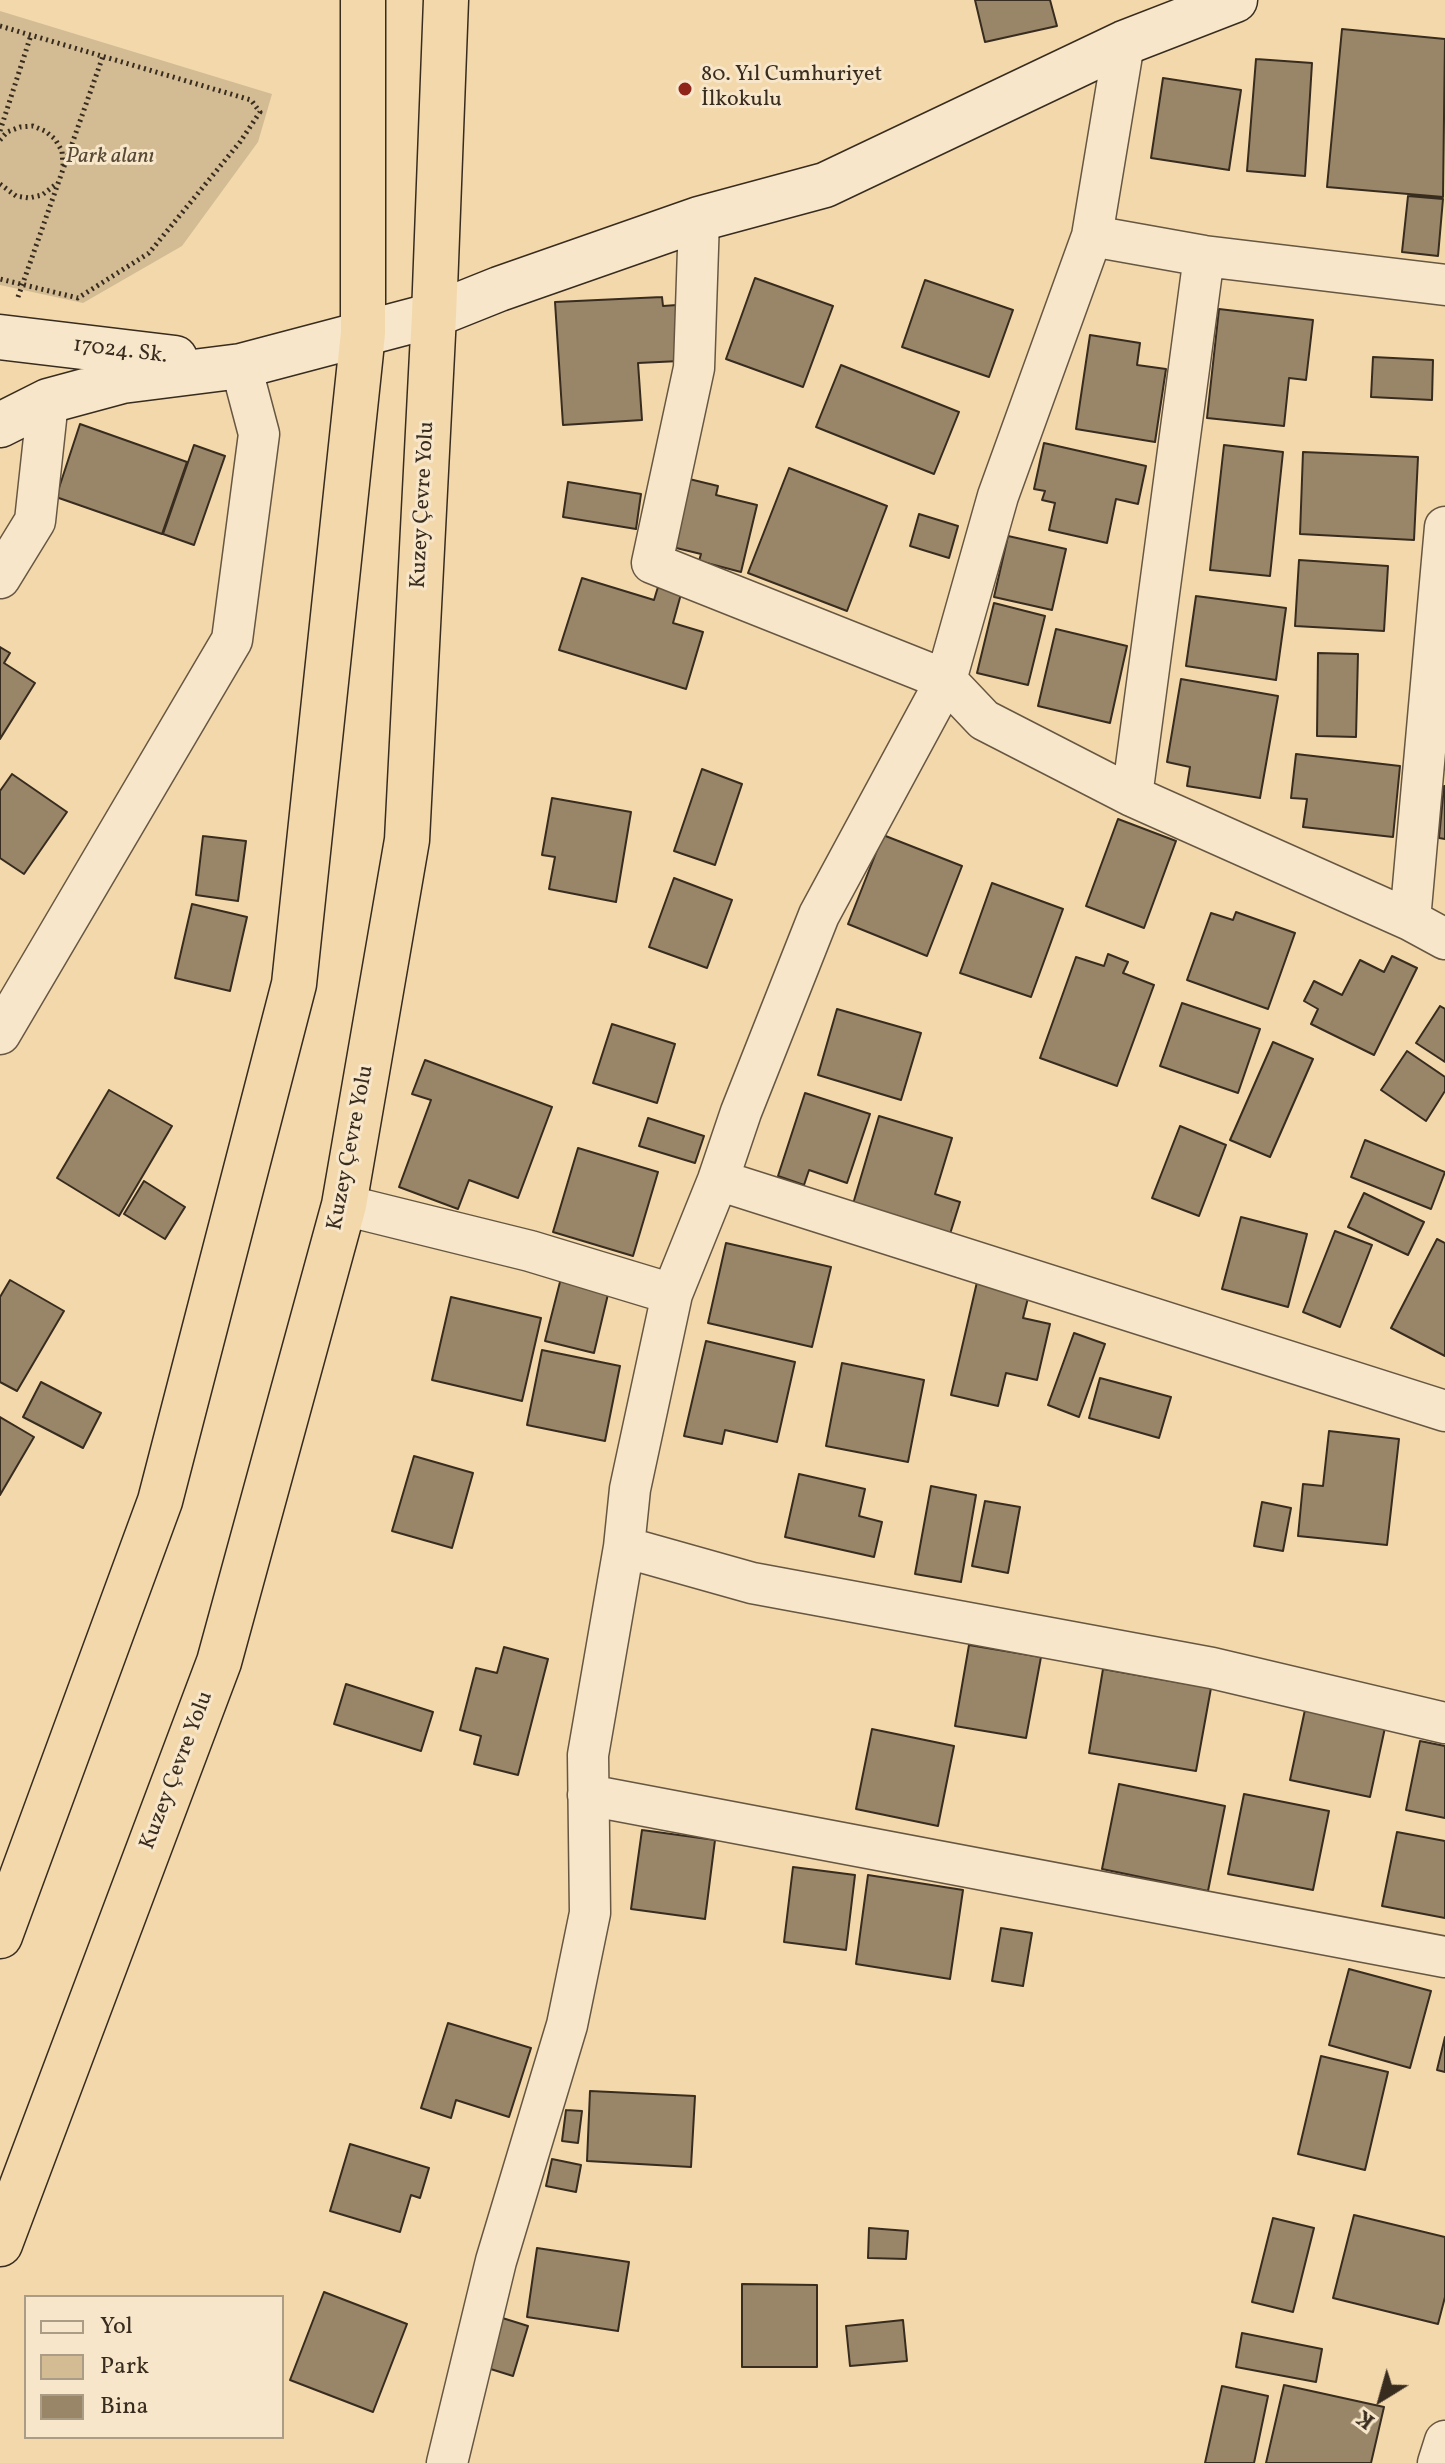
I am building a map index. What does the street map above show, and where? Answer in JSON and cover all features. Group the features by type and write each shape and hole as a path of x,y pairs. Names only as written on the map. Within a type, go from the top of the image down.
{"highway":[{"path":"0,1936 160,1501 294,984 363,333 363,0"},
{"name":"Kuzey Çevre Yolu","path":"0,2244 219,1662 344,1205 407,840 434,315 446,0"}],"street":[{"path":"0,425 48,401 122,381 241,366 434,315 699,219 825,185 1124,43 1235,0"},
{"path":"447,2463 496,2261 567,2025 590,1913 588,1755 624,1547 630,1489 672,1294 819,915 946,680 998,496 1092,236 1124,43"},
{"path":"699,219 694,368 652,563 946,680 984,720 1132,796 1410,920 1445,939"},
{"path":"1092,236 1204,256 1445,285"},
{"path":"1132,796 1204,256"},
{"name":"17024. Sk.","path":"1,338 241,366"},
{"path":"0,1034 232,640 259,434 241,366"},
{"path":"0,578 35,521 48,401"},
{"path":"1410,920 1445,527"},
{"path":"718,1180 1445,1411"},
{"path":"344,1205 530,1251 672,1294"},
{"path":"624,1547 752,1583 1212,1668 1445,1723"},
{"path":"588,1795 1445,1957"},
{"path":"1438,2463 1445,2441"}],"path":[{"path":"0,26 251,100 260,112 240,142 149,253 78,298 0,279"},
{"path":"0,131 31,35"},
{"path":"1,338 103,56"},
{"path":"0,140 7,132 33,126 55,139 62,151 63,164 60,177 42,195 29,198 16,196 0,184"}],"green space":[{"name":"Park alanı","path":"0,11 272,94 258,142 182,246 83,303 0,285"}],"building":[{"path":"975,0 1050,0 1057,26 985,42"},
{"path":"1342,29 1445,39 1443,197 1327,187"},
{"path":"1256,59 1312,63 1305,176 1247,171"},
{"path":"1163,78 1241,90 1229,170 1151,158"},
{"path":"1408,196 1443,199 1438,256 1402,252"},
{"path":"755,278 833,306 803,387 726,359"},
{"path":"925,280 1013,310 989,377 902,347"},
{"path":"662,297 663,306 677,305 680,361 638,363 642,420 563,425 555,302"},
{"path":"1219,309 1313,320 1306,380 1289,378 1284,426 1207,418"},
{"path":"1090,335 1140,343 1137,365 1166,369 1155,442 1076,429"},
{"path":"1373,357 1433,360 1432,400 1371,397"},
{"path":"841,365 959,412 934,474 816,427"},
{"path":"80,424 187,462 162,534 56,497"},
{"path":"1044,443 1146,466 1138,504 1116,499 1107,543 1049,530 1055,503 1042,500 1045,491 1034,489"},
{"path":"194,445 225,456 194,545 163,534"},
{"path":"1224,445 1283,452 1270,576 1210,570"},
{"path":"1303,452 1418,457 1414,540 1300,534"},
{"path":"789,468 887,506 847,611 748,573"},
{"path":"681,477 718,486 716,495 757,505 741,572 699,561 701,554 664,545"},
{"path":"568,482 641,494 636,529 563,517"},
{"path":"919,514 958,526 949,558 910,546"},
{"path":"1008,536 1066,549 1052,610 994,597"},
{"path":"1299,560 1388,566 1384,631 1295,626"},
{"path":"582,578 654,600 658,587 681,594 673,623 703,632 686,689 559,650"},
{"path":"1196,596 1286,608 1276,680 1186,666"},
{"path":"994,603 1045,616 1028,685 977,673"},
{"path":"1056,629 1127,646 1110,723 1038,706"},
{"path":"0,647 10,653 4,663 35,683 0,739"},
{"path":"1318,653 1358,654 1356,737 1317,736"},
{"path":"1181,679 1278,696 1260,798 1187,786 1190,767 1167,762"},
{"path":"1296,754 1400,766 1393,837 1303,827 1307,799 1291,798"},
{"path":"702,769 742,784 715,865 674,851"},
{"path":"12,774 67,812 24,874 0,858 0,791"},
{"path":"1445,786 1445,839 1439,838"},
{"path":"552,798 631,812 616,902 549,889 555,857 542,855"},
{"path":"1118,819 1176,841 1144,928 1086,906"},
{"path":"883,835 962,866 927,956 848,924"},
{"path":"203,836 246,841 238,901 196,895"},
{"path":"674,878 732,900 707,968 649,947"},
{"path":"992,883 1063,909 1031,997 960,973"},
{"path":"192,904 247,917 230,991 175,978"},
{"path":"1236,912 1295,933 1268,1009 1187,980 1211,913 1233,920"},
{"path":"1108,954 1128,962 1123,973 1154,985 1117,1086 1040,1058 1076,957 1104,966"},
{"path":"1392,956 1417,968 1374,1055 1311,1024 1318,1009 1304,1001 1314,981 1342,995 1360,960 1384,972"},
{"path":"1182,1003 1260,1029 1238,1093 1160,1066"},
{"path":"1440,1006 1445,1009 1445,1062 1416,1043"},
{"path":"837,1009 921,1033 901,1100 818,1075"},
{"path":"612,1024 675,1044 657,1103 593,1083"},
{"path":"1273,1042 1313,1059 1270,1157 1230,1140"},
{"path":"1407,1051 1445,1077 1445,1091 1426,1121 1381,1090"},
{"path":"425,1060 552,1107 518,1198 469,1180 458,1209 399,1187 431,1100 412,1094"},
{"path":"109,1090 172,1126 119,1216 57,1178"},
{"path":"805,1093 870,1114 847,1183 809,1170 804,1185 778,1176"},
{"path":"879,1116 952,1138 935,1194 960,1202 950,1234 853,1204"},
{"path":"648,1118 704,1136 695,1163 639,1146"},
{"path":"1180,1126 1226,1145 1199,1216 1152,1198"},
{"path":"1365,1140 1445,1172 1431,1209 1351,1177"},
{"path":"578,1148 658,1172 633,1256 553,1232"},
{"path":"144,1181 185,1207 165,1239 124,1214"},
{"path":"1364,1193 1424,1222 1408,1255 1348,1227"},
{"path":"1241,1217 1307,1234 1288,1307 1222,1289"},
{"path":"1335,1231 1372,1245 1340,1327 1303,1312"},
{"path":"1437,1239 1445,1243 1445,1356 1391,1328"},
{"path":"726,1243 831,1267 812,1347 708,1323"},
{"path":"561,1278 609,1290 594,1353 545,1341"},
{"path":"10,1280 64,1311 17,1391 0,1382 0,1297"},
{"path":"977,1282 1029,1294 1023,1318 1050,1324 1037,1380 1006,1373 998,1406 951,1395"},
{"path":"451,1297 541,1318 522,1401 432,1380"},
{"path":"1074,1333 1105,1344 1079,1417 1048,1405"},
{"path":"706,1341 795,1362 777,1442 725,1430 722,1444 684,1436"},
{"path":"542,1350 620,1366 605,1441 527,1425"},
{"path":"842,1363 924,1380 908,1462 826,1446"},
{"path":"1100,1378 1171,1397 1159,1438 1089,1418"},
{"path":"41,1382 101,1413 83,1448 23,1417"},
{"path":"0,1417 34,1437 0,1495"},
{"path":"1329,1431 1399,1439 1387,1545 1298,1536 1303,1484 1323,1486"},
{"path":"414,1456 473,1473 452,1548 392,1531"},
{"path":"799,1474 865,1489 859,1516 882,1522 874,1557 785,1537"},
{"path":"931,1486 976,1495 961,1582 915,1574"},
{"path":"985,1501 1020,1507 1008,1573 972,1566"},
{"path":"1262,1502 1291,1508 1283,1551 1254,1546"},
{"path":"969,1645 1041,1657 1026,1738 955,1726"},
{"path":"504,1647 548,1659 518,1775 474,1764 481,1736 460,1730 476,1668 497,1673"},
{"path":"1103,1669 1211,1688 1196,1771 1089,1753"},
{"path":"346,1684 433,1712 421,1751 334,1724"},
{"path":"1306,1705 1386,1723 1370,1797 1290,1780"},
{"path":"872,1729 954,1746 938,1826 856,1809"},
{"path":"1420,1741 1445,1746 1445,1818 1406,1810"},
{"path":"1119,1784 1225,1806 1208,1891 1102,1869"},
{"path":"1244,1794 1329,1811 1313,1890 1228,1874"},
{"path":"642,1830 715,1840 705,1919 631,1909"},
{"path":"1397,1832 1445,1841 1445,1918 1382,1906"},
{"path":"793,1867 855,1875 846,1950 784,1942"},
{"path":"868,1875 963,1890 950,1979 856,1964"},
{"path":"1001,1928 1032,1933 1023,1986 992,1981"},
{"path":"1349,1969 1431,1991 1410,2068 1329,2045"},
{"path":"448,2023 531,2048 509,2117 456,2100 451,2118 421,2108"},
{"path":"1445,2037 1445,2072 1437,2070"},
{"path":"1321,2056 1388,2072 1365,2170 1298,2154"},
{"path":"590,2091 695,2096 691,2167 587,2161"},
{"path":"566,2110 582,2111 578,2143 562,2141"},
{"path":"350,2144 429,2168 420,2198 411,2195 400,2232 330,2211"},
{"path":"552,2159 581,2165 576,2192 546,2186"},
{"path":"1354,2215 1445,2237 1445,2297 1438,2324 1333,2298"},
{"path":"1273,2218 1314,2228 1293,2312 1252,2302"},
{"path":"869,2228 908,2231 906,2259 868,2258"},
{"path":"537,2248 629,2262 618,2331 527,2317"},
{"path":"742,2284 817,2285 817,2367 742,2367"},
{"path":"324,2292 407,2324 373,2412 290,2380"},
{"path":"496,2316 528,2326 513,2376 481,2366"},
{"path":"903,2320 907,2361 850,2366 846,2326"},
{"path":"1242,2333 1322,2349 1316,2382 1236,2367"},
{"path":"1284,2385 1384,2407 1371,2463 1266,2463"},
{"path":"1222,2386 1268,2396 1254,2463 1205,2463"}],"place":[{"name":"80. Yıl Cumhuriyet İlkokulu","path":"685,89"}]}
